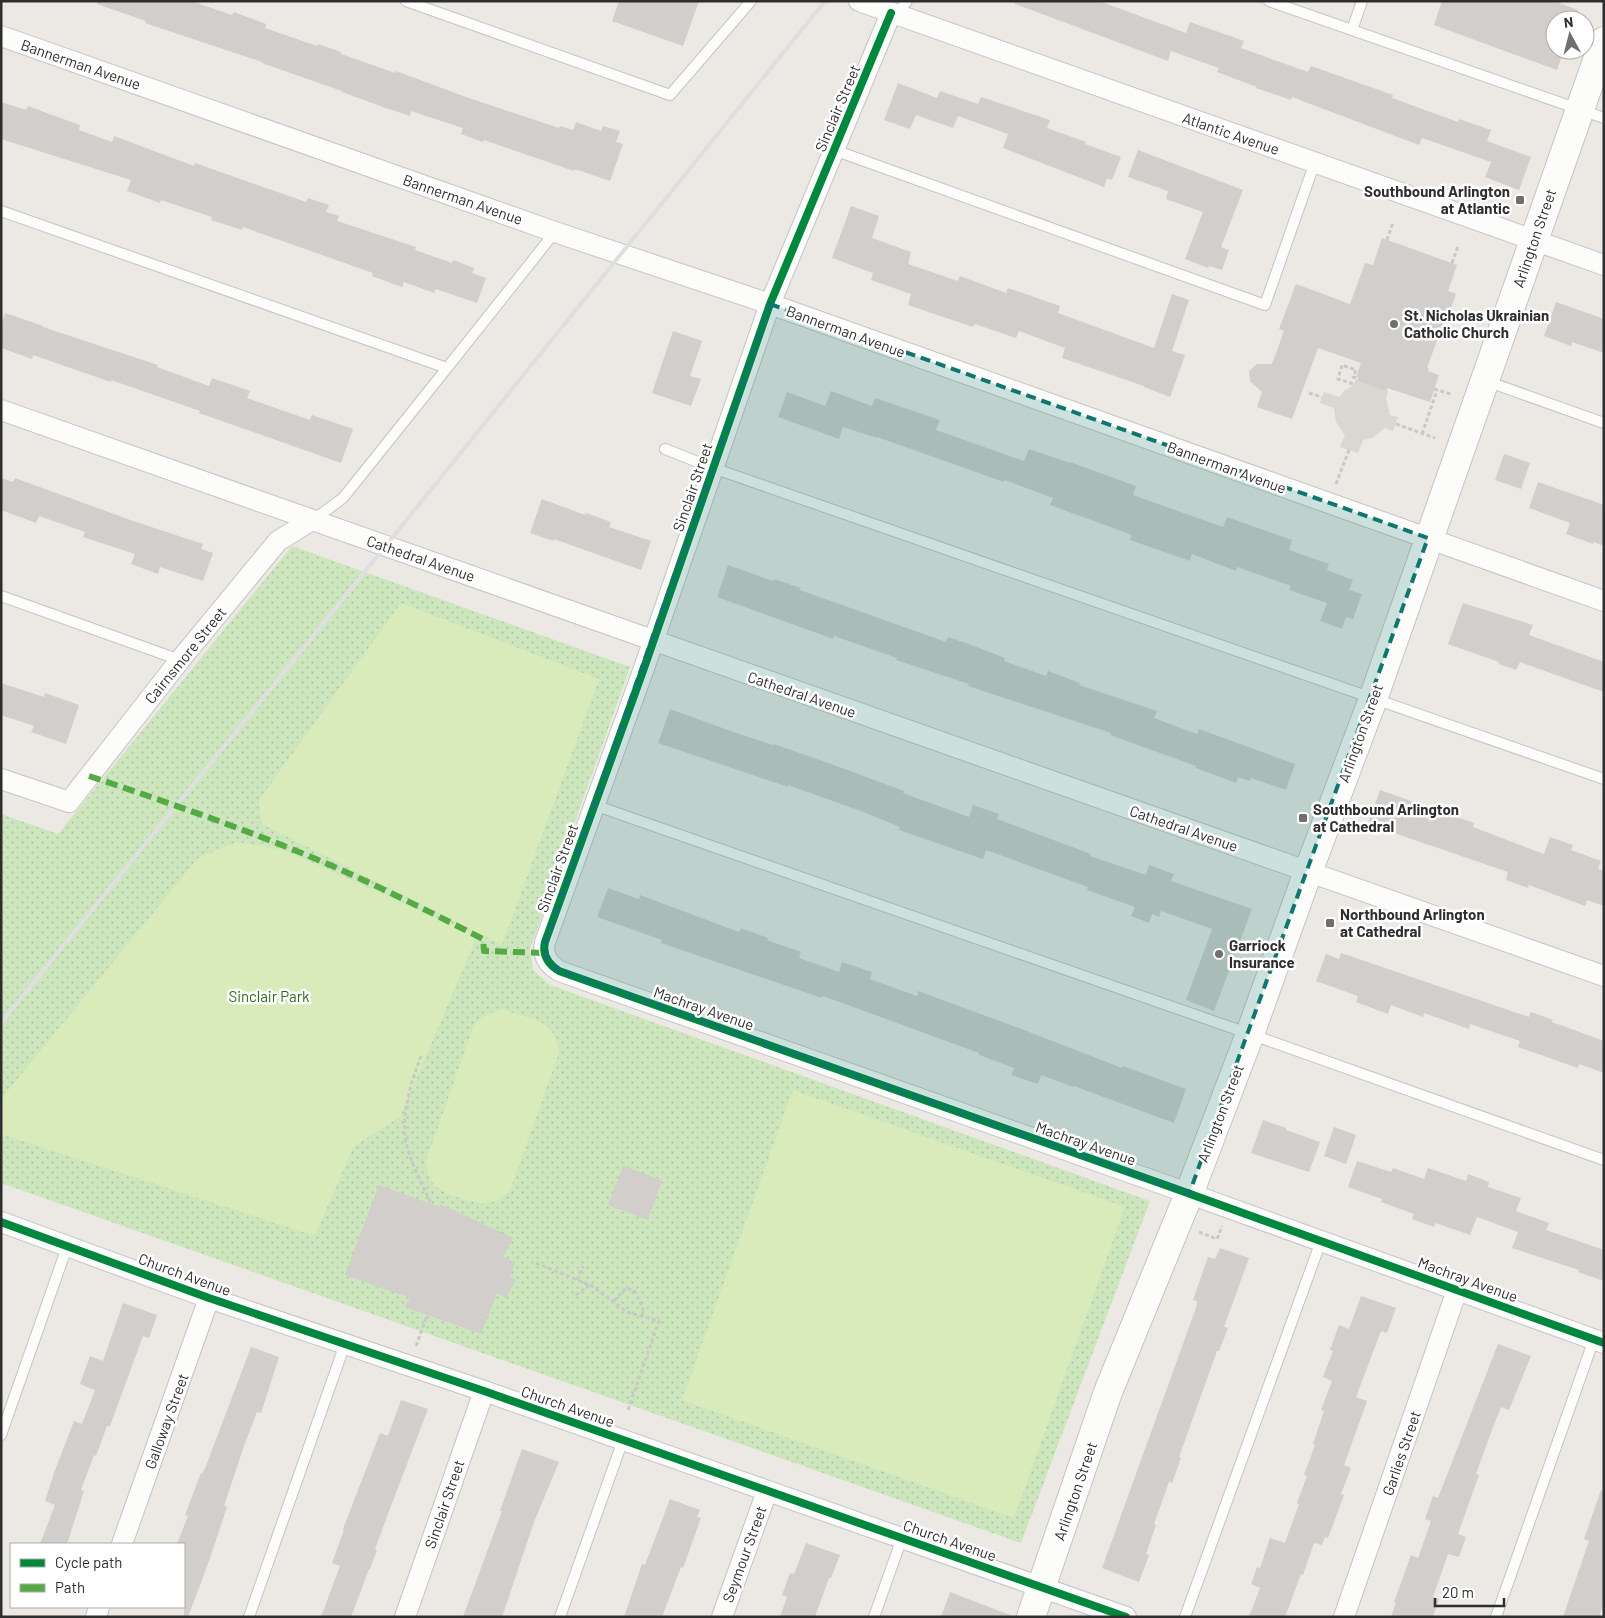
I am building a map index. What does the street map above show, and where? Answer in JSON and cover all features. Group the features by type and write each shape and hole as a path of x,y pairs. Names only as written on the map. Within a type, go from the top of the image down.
{"main road":[{"name":"Arlington Street","path":"1031,1617 1108,1392 1189,1194 1250,1034 1373,698 1533,239 1591,114 1604,41"}],"street":[{"name":"Atlantic Avenue","path":"859,1 898,10 1604,265"},
{"name":"Sinclair Street","path":"559,971 550,966 544,950 770,304 834,150 898,10"},
{"name":"Bannerman Avenue","path":"1,36 555,232 770,304 1604,601"},
{"name":"Cathedral Avenue","path":"1,410 1604,976"},
{"name":"Cairnsmore Street","path":"1,779 69,802 180,660 278,541 312,520"},
{"name":"Machray Avenue","path":"559,971 1599,1341"},
{"name":"Church Avenue","path":"1,1222 209,1298 484,1391 1126,1617"},
{"name":"Garlies Street","path":"1344,1617 1457,1290"},
{"name":"Galloway Street","path":"122,1543 209,1298"},
{"name":"Sinclair Street","path":"405,1617 484,1391"},
{"name":"Seymour Street","path":"722,1617 767,1490"}],"lane":[{"path":"406,1 670,96 751,1"},
{"path":"1269,1 1591,114"},
{"path":"1352,30 1362,1"},
{"path":"834,150 1265,304 1315,162"},
{"path":"1,212 447,368"},
{"path":"312,520 342,498 555,232"},
{"path":"1485,381 1604,423"},
{"path":"665,449 713,468 1604,779"},
{"path":"1,596 180,660"},
{"path":"594,805 1604,1160"},
{"path":"1185,1617 1321,1241"},
{"path":"1,1435 67,1247"},
{"path":"1496,1617 1599,1341"},
{"path":"249,1617 345,1344"},
{"path":"560,1617 623,1440"},
{"path":"874,1617 902,1538"}],"path":[{"path":"1387,240 1393,222"},
{"path":"1452,263 1458,246"},
{"path":"1353,384 1338,379 1342,365 1356,370 1354,377 1359,379"},
{"path":"1422,434 1436,390 1451,394"},
{"path":"1310,393 1322,398"},
{"path":"1396,424 1435,438"},
{"path":"1330,503 1348,450"},
{"path":"421,1056 409,1088 405,1115 406,1143 431,1203"},
{"path":"536,1263 589,1285 627,1312 659,1322 628,1410"},
{"path":"577,1280 584,1266"},
{"path":"576,1294 589,1285"},
{"path":"614,1302 626,1288 634,1290 643,1308 642,1316"},
{"path":"409,1366 427,1315"}],"highlighted area":[{"path":"770,304 1428,538 1189,1194 559,971 546,958 545,942"}],"green space":[{"name":"Sinclair Park","path":"292,546 630,667 530,949 533,970 550,985 1150,1201 1021,1543 1,1183 1,814 58,834"},
{"path":"401,603 599,679 502,945 262,824 259,800"},
{"path":"237,842 281,849 465,930 476,939 400,1117 353,1147 315,1236 1,1134 1,1099 198,858"},
{"path":"503,1010 532,1018 547,1026 557,1041 559,1053 510,1190 497,1200 481,1203 440,1190 429,1177 426,1161 474,1025 487,1015"},
{"path":"793,1090 1125,1207 1014,1518 682,1400"}],"shaded area":[{"path":"1356,379 1388,390 1386,398 1390,415 1398,417 1393,431 1385,428 1372,438 1363,440 1358,453 1340,447 1345,435 1336,422 1334,408 1320,403 1324,392 1339,397 1345,390 1353,386"}],"building":[{"path":"98,1 191,1 232,15 234,12 266,24 265,28 317,46 318,44 395,73 396,71 559,128 560,126 573,130 576,122 601,131 603,126 620,131 616,142 623,144 610,181 575,169 574,171 484,140 483,142 461,134 463,128 411,111 410,116 383,107 262,62 145,23 146,21 97,4"},
{"path":"619,1 699,1 683,46 612,21"},
{"path":"1015,1 1099,1 1186,33 1190,22 1244,41 1241,48 1308,72 1311,66 1393,95 1392,98 1458,122 1459,119 1491,130 1487,141 1531,157 1519,190 1485,177 1491,162 1422,138 1419,145 1292,97 1291,100 1256,88 1217,72 1219,68 1171,51 1168,61 1015,4"},
{"path":"1442,1 1554,1 1578,10 1545,10 1545,60 1560,60 1557,70 1434,25"},
{"path":"898,83 937,98 940,91 978,104 981,97 1050,120 1047,128 1121,157 1112,180 1107,178 1104,187 1003,148 1008,134 958,116 953,128 916,115 910,129 884,120"},
{"path":"1,102 26,110 28,106 80,125 79,130 112,142 114,136 194,166 195,163 306,202 308,198 329,205 326,212 339,216 337,221 416,247 415,250 452,263 453,260 474,268 472,273 486,278 477,303 436,289 434,293 404,282 402,287 372,276 373,273 243,227 242,230 211,220 212,217 161,200 160,203 127,191 131,180 1,139"},
{"path":"1138,150 1243,190 1221,247 1229,250 1222,270 1209,266 1208,268 1185,259 1203,212 1166,199 1168,191 1128,177"},
{"path":"851,206 879,216 872,238 911,252 908,264 958,281 960,276 1006,293 1008,288 1060,306 1058,313 1154,348 1172,294 1189,300 1172,351 1185,355 1170,397 1144,386 1062,358 1065,348 1019,331 1016,338 975,324 973,327 908,305 911,294 871,280 873,273 832,258"},
{"name":"St. Nicholas Ukrainian Catholic Church","path":"1382,238 1457,265 1448,291 1456,294 1450,311 1448,310 1427,368 1429,369 1428,371 1439,375 1430,402 1387,388 1386,391 1358,381 1359,378 1356,377 1361,363 1318,348 1292,419 1257,407 1262,392 1250,381 1249,371 1257,364 1272,364 1284,331 1279,329 1296,284 1350,304 1365,263 1373,265"},
{"path":"1556,302 1604,319 1604,353 1572,342 1571,346 1544,336"},
{"path":"5,313 158,365 157,367 209,386 212,378 250,391 247,398 310,420 312,415 353,429 341,463 111,380 111,382 33,355 32,359 1,348 1,324"},
{"path":"673,331 702,341 690,376 701,379 691,406 652,393"},
{"path":"831,391 872,406 875,398 940,420 936,430 1024,461 1029,449 1070,462 1136,486 1133,495 1223,527 1227,517 1292,540 1289,550 1329,564 1327,570 1353,580 1349,590 1362,594 1353,619 1346,617 1342,629 1320,621 1327,603 1289,590 1291,586 1237,567 1236,571 1192,554 1190,561 1130,540 1132,535 1050,505 1053,498 1005,480 1004,482 877,437 843,427 839,439 778,417 787,392 825,406"},
{"path":"1504,454 1530,463 1521,489 1495,480"},
{"path":"1,478 13,482 15,478 203,544 201,549 213,553 203,581 160,567 158,574 131,564 135,554 83,537 85,532 39,516 36,523 1,510"},
{"path":"1538,482 1604,505 1604,546 1566,534 1570,523 1529,508"},
{"path":"542,499 585,515 586,513 611,522 609,527 651,541 641,570 554,539 553,541 530,533"},
{"path":"728,565 773,581 774,579 801,588 800,590 946,642 948,637 966,643 1005,658 1004,661 1046,676 1048,671 1080,683 1079,685 1157,711 1154,718 1197,734 1199,729 1295,764 1286,790 1251,778 1250,781 1238,777 1236,783 1196,768 1196,766 1110,735 1111,733 968,686 969,684 896,660 897,658 834,636 833,639 717,597"},
{"path":"1463,603 1533,625 1529,635 1604,662 1604,692 1520,662 1516,670 1448,644"},
{"path":"1,683 44,697 45,693 79,705 66,744 31,732 34,726 1,715"},
{"path":"670,709 834,765 969,817 973,805 999,814 997,819 1091,854 1090,856 1146,875 1149,865 1174,874 1171,881 1252,909 1214,1011 1186,1000 1212,929 1161,911 1159,917 1152,914 1149,923 1131,916 1135,907 1087,890 1088,887 986,850 983,859 899,830 900,827 866,813 788,785 788,787 658,743"},
{"path":"1380,790 1474,823 1473,827 1544,854 1550,837 1573,845 1571,850 1601,861 1598,869 1604,871 1604,906 1587,900 1585,906 1529,885 1528,888 1506,880 1508,872 1368,824"},
{"path":"608,888 639,899 640,895 739,932 741,928 801,952 799,958 839,972 842,962 872,972 870,979 917,996 918,991 1122,1068 1123,1066 1186,1089 1174,1123 1041,1075 1038,1084 1011,1075 1014,1068 979,1055 979,1053 823,996 822,998 661,943 662,940 597,917"},
{"path":"1341,953 1529,1017 1531,1012 1553,1020 1552,1022 1604,1041 1604,1073 1579,1064 1578,1068 1518,1047 1520,1041 1470,1024 1469,1029 1424,1013 1423,1017 1391,1005 1388,1014 1356,1002 1358,996 1316,981 1326,954 1339,959"},
{"path":"1263,1120 1320,1142 1309,1172 1251,1153"},
{"path":"1334,1127 1356,1135 1346,1164 1324,1156"},
{"path":"1357,1161 1391,1172 1393,1168 1424,1179 1428,1168 1466,1181 1468,1174 1489,1182 1488,1187 1521,1198 1516,1211 1549,1223 1546,1230 1604,1250 1604,1281 1578,1272 1579,1270 1512,1248 1518,1232 1477,1217 1470,1235 1436,1223 1434,1227 1412,1219 1414,1214 1381,1202 1382,1199 1348,1187"},
{"path":"623,1166 662,1180 648,1220 608,1205"},
{"path":"379,1185 440,1207 440,1204 513,1238 503,1257 515,1262 510,1276 516,1280 506,1298 497,1293 481,1334 405,1307 410,1298 345,1275"},
{"path":"1220,1248 1249,1258 1224,1327 1228,1328 1219,1351 1217,1351 1179,1457 1181,1458 1172,1483 1169,1482 1154,1524 1156,1525 1146,1554 1149,1555 1139,1582 1102,1568 1196,1308 1197,1301 1193,1300 1208,1257 1215,1259"},
{"path":"1361,1296 1396,1308 1387,1333 1381,1331 1356,1397 1367,1401 1344,1465 1351,1468 1341,1494 1344,1495 1328,1538 1325,1537 1322,1545 1314,1543 1285,1617 1249,1617 1260,1588 1251,1584 1257,1567 1260,1568 1270,1538 1285,1543 1299,1504 1297,1503 1307,1476 1304,1475 1315,1445 1313,1444 1324,1411 1321,1410 1332,1381 1323,1377 1333,1351 1330,1350 1339,1325 1349,1329"},
{"path":"123,1303 157,1315 149,1338 143,1336 110,1426 107,1426 96,1456 94,1455 81,1490 84,1491 67,1543 40,1543 55,1505 45,1501 54,1473 74,1421 82,1424 95,1390 80,1384 90,1356 103,1361"},
{"path":"1498,1344 1531,1356 1509,1410 1501,1407 1476,1474 1479,1475 1458,1534 1466,1537 1459,1557 1448,1554 1433,1597 1439,1599 1433,1617 1391,1617 1396,1603 1394,1602 1411,1555 1418,1558 1431,1521 1425,1519 1433,1496 1438,1498"},
{"path":"251,1347 279,1357 261,1413 257,1412 244,1446 224,1506 227,1507 209,1561 188,1617 184,1617 185,1543 177,1543 188,1516 185,1515 201,1473 206,1466"},
{"path":"401,1400 428,1409 375,1549 377,1550 370,1569 351,1617 321,1617 340,1566 332,1563 343,1529 380,1433 388,1436"},
{"path":"522,1449 559,1462 534,1522 502,1617 463,1617 502,1511 500,1511"},
{"path":"1601,1490 1604,1491 1604,1603 1599,1617 1563,1617 1589,1541 1584,1539"},
{"path":"670,1499 700,1510 697,1517 701,1518 683,1568 681,1567 662,1617 624,1617 642,1564 645,1565"},
{"path":"806,1543 840,1555 831,1578 829,1578 815,1617 780,1617 787,1597 782,1595 790,1573 794,1574"},
{"path":"950,1592 1010,1615 1010,1617 941,1617"}],"railway":[{"path":"1,1023 825,1"}],"marked path":[{"path":"89,776 251,833 304,854 483,939 484,951 544,953"}],"cycle path":[{"path":"891,13 770,304 643,671 545,942 544,951 547,959 559,971 1168,1186 1604,1343"},
{"path":"1,1222 209,1298 484,1391 1126,1617"}],"place":[{"name":"Southbound Arlington at Atlantic","path":"1520,200"},
{"name":"St. Nicholas Ukrainian Catholic Church","path":"1394,324"},
{"name":"Southbound Arlington at Cathedral","path":"1303,818"},
{"name":"Northbound Arlington at Cathedral","path":"1330,923"},
{"name":"Garriock Insurance","path":"1219,954"}]}
